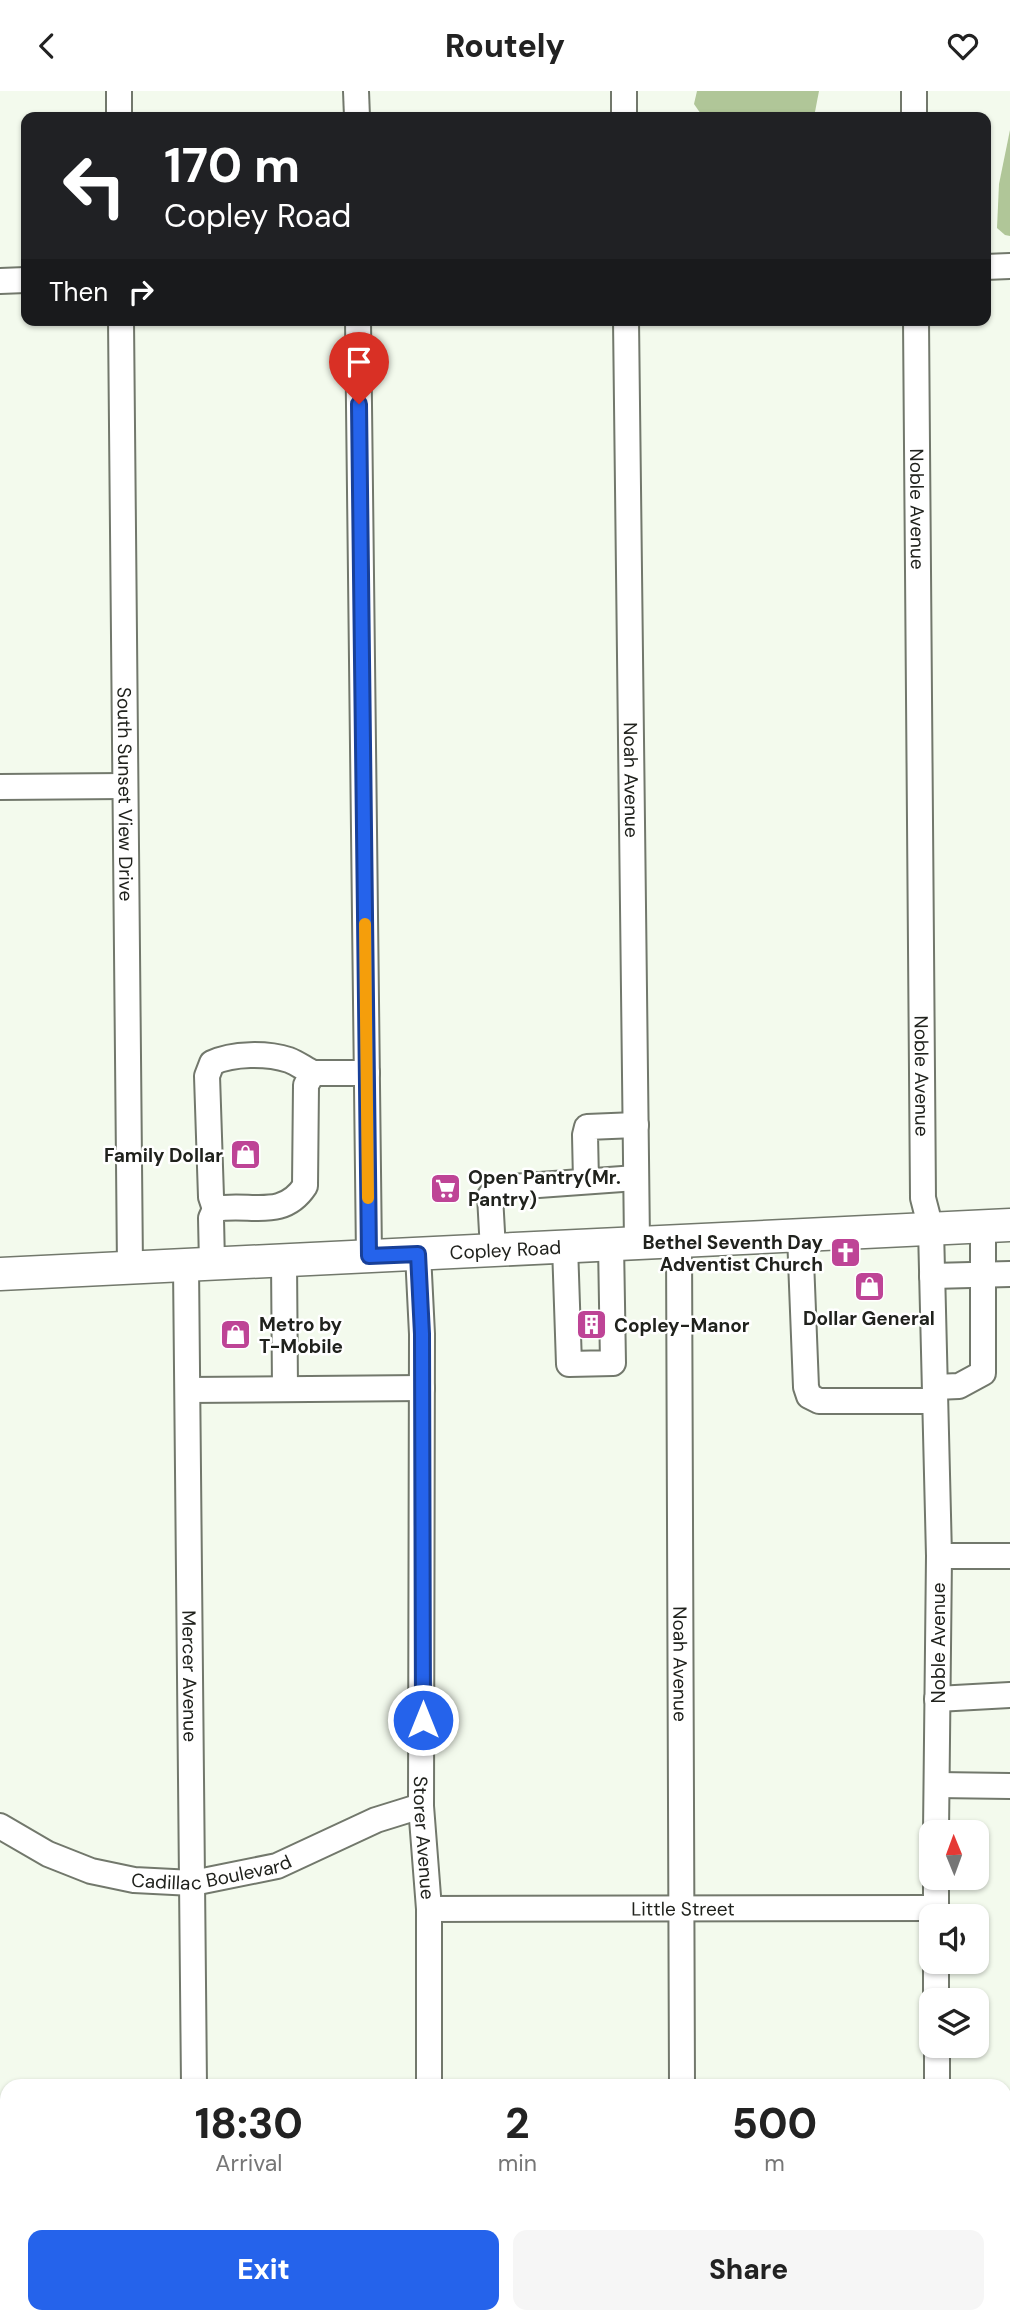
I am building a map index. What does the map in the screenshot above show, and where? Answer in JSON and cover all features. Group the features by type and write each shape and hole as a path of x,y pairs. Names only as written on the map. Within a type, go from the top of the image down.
{"main road":[{"name":"Copley Road","path":"0,1273 996,1226"}],"street":[{"path":"119,91 119,112"},
{"path":"356,91 357,112"},
{"path":"624,91 624,112"},
{"path":"914,91 914,112"},
{"path":"991,267 1010,266"},
{"path":"0,281 21,280"},
{"name":"South Sunset View Drive","path":"121,326 130,1267"},
{"path":"358,326 369,1256"},
{"name":"Noah Avenue","path":"565,1246 569,1364 613,1363 624,1243 636,1178 626,326"},
{"name":"Noble Avenue","path":"916,326 923,1198 931,1229 939,1556 936,1820"},
{"path":"0,786 124,786"},
{"name":"Mercer Avenue","path":"194,2079 188,1390 199,1265 215,1209 211,1197 207,1076 212,1063 225,1057 263,1056 288,1060 313,1073"},
{"path":"215,1209 230,1206 281,1207 296,1199 305,1186 306,1085 313,1073 367,1073"},
{"path":"586,1181 587,1127 636,1125"},
{"path":"493,1250 490,1196 497,1188 636,1178"},
{"path":"800,1235 806,1387 809,1396 818,1401 935,1394 959,1386 983,1373 983,1275 996,1226"},
{"name":"Noah Avenue","path":"678,1241 682,2079"},
{"name":"Storer Avenue","path":"418,1254 422,1388 421,1806 429,1909 429,2079"},
{"path":"284,1260 285,1389"},
{"path":"932,1276 1010,1274"},
{"path":"188,1390 422,1388"},
{"path":"939,1556 1010,1556"},
{"path":"937,1699 1010,1695"},
{"path":"937,1785 1010,1786"},
{"name":"Cadillac Boulevard","path":"0,1826 48,1854 91,1871 134,1880 193,1884 276,1866 305,1855 376,1820 421,1806"},
{"name":"Little Street","path":"429,1909 919,1912"},
{"path":"937,2058 937,2079"}],"green space":[{"path":"697,91 819,91 815,112 700,112 694,104"},
{"path":"1010,130 1010,236 997,228 999,184"}],"slow traffic":[{"path":"365,924 368,1198"}],"place":[{"name":"Family Dollar","path":"246,1155"},
{"name":"Open Pantry(Mr. Pantry)","path":"445,1188"},
{"name":"Bethel Seventh Day Adventist Church","path":"846,1253"},
{"name":"Dollar General","path":"869,1287"},
{"name":"Copley-Manor","path":"591,1325"},
{"name":"Metro by T-Mobile","path":"236,1335"}],"route":[{"path":"359,404 369,1256 418,1254 422,1334 423,1720"}]}
